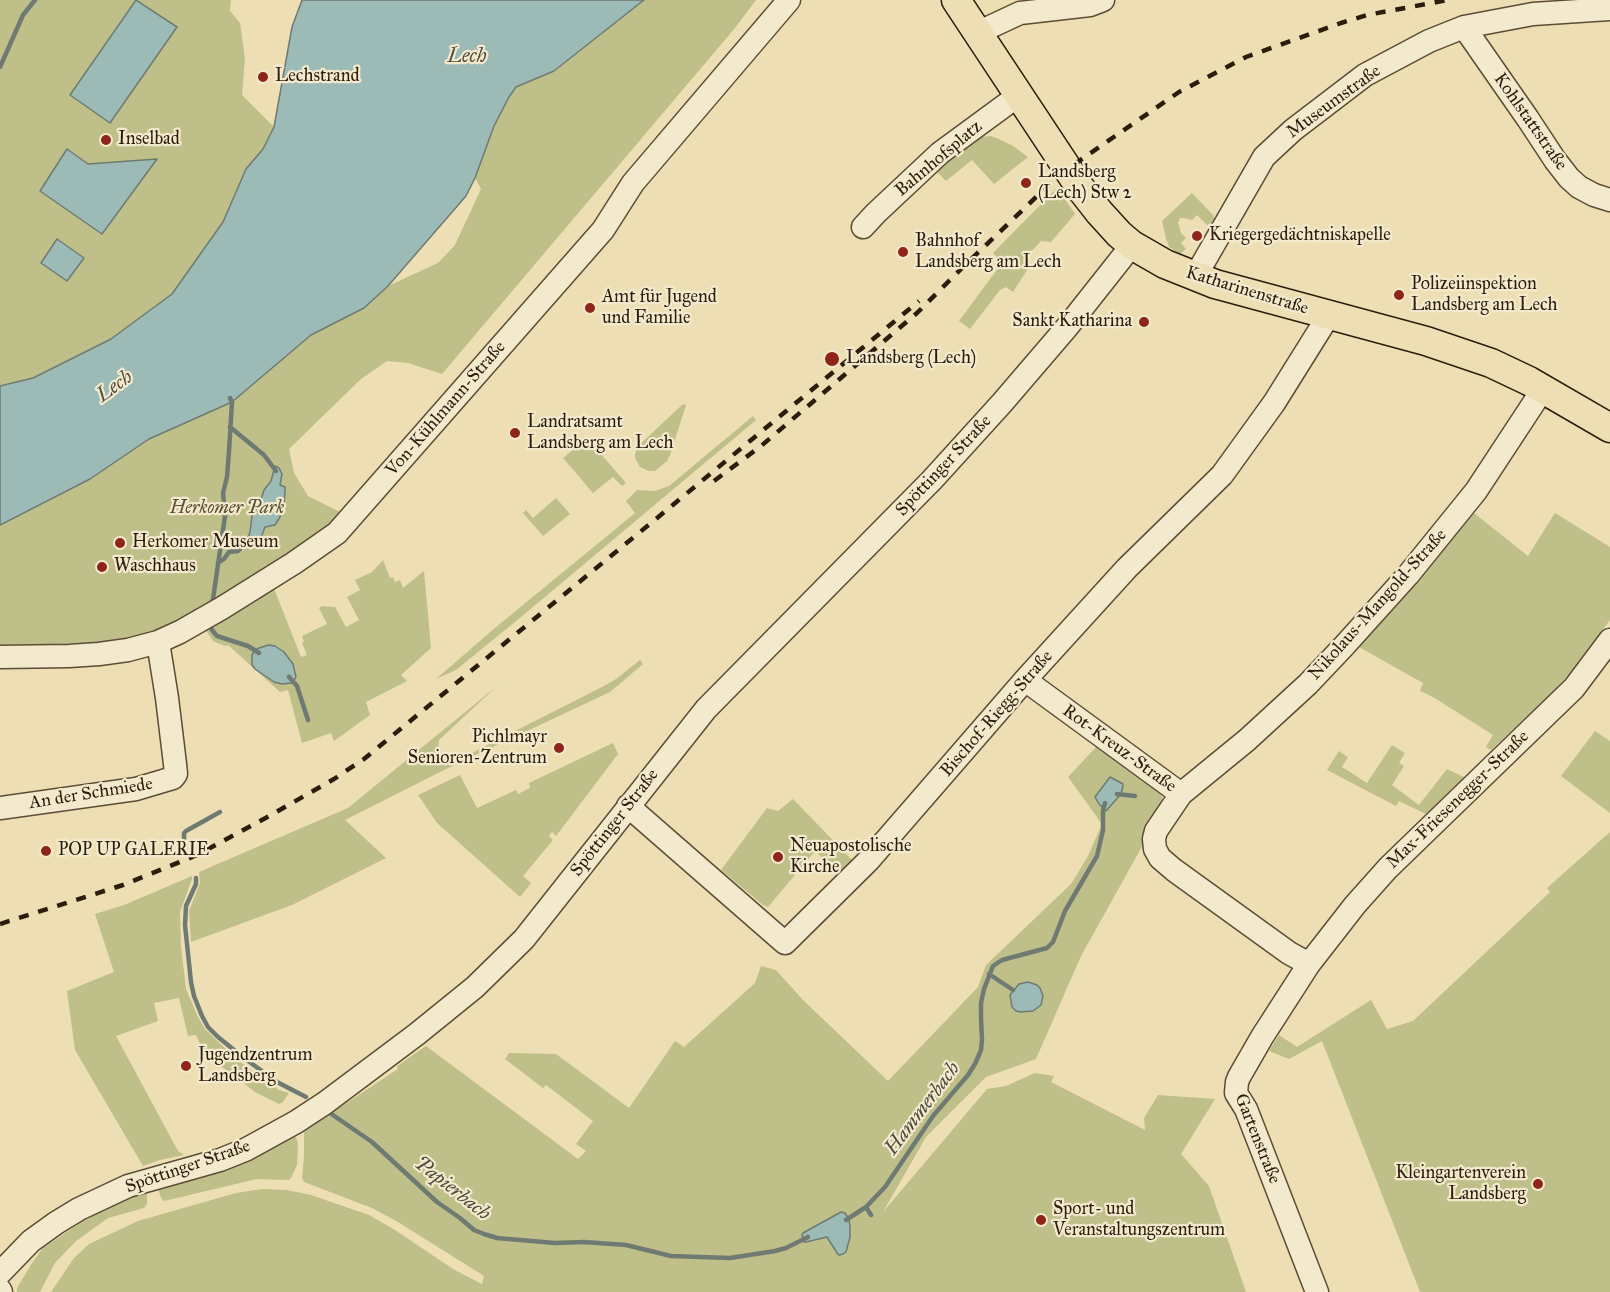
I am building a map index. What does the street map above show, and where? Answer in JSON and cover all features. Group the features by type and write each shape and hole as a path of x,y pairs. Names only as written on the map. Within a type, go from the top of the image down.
{"main road":[{"name":"Katharinenstraße","path":"956,0 1081,189 1119,234 1132,245 1165,264 1215,284 1432,342 1491,363 1543,389 1610,428"}],"street":[{"name":"Von-Kühlmann-Straße","path":"0,657 99,654 128,650 158,642 209,616 337,533 603,230 633,183 789,0"},
{"path":"977,33 1020,13 1090,5 1103,0"},
{"name":"Museumstraße","path":"1195,277 1264,157 1293,130 1365,75 1429,41 1464,27 1533,14 1610,9"},
{"name":"Kohlstattstraße","path":"1464,27 1569,178 1579,187 1610,200"},
{"name":"Bahnhofsplatz","path":"863,227 940,153 1019,95"},
{"name":"Spöttinger Straße","path":"0,1273 31,1241 79,1209 128,1186 212,1162 244,1150 296,1122 417,1034 475,987 524,939 706,709 926,486 1068,326 1132,245"},
{"name":"Bischof-Riegg-Straße","path":"628,806 785,943 868,861 1025,680 1127,568 1222,475 1274,403 1329,315"},
{"name":"Nikolaus-Mangold-Straße","path":"1181,794 1247,740 1308,684 1344,646 1408,574 1476,491 1543,389"},
{"name":"Max-Friesenegger-Straße","path":"1309,964 1355,905 1388,868 1574,688 1610,640"},
{"name":"An der Schmiede","path":"0,808 136,789 170,780 176,774 168,698 158,642"},
{"name":"Rot-Kreuz-Straße","path":"1025,680 1181,794 1156,831 1155,849 1161,858 1174,870 1289,953 1309,964"},
{"name":"Gartenstraße","path":"1309,964 1252,1053 1239,1077 1236,1093 1246,1109 1317,1292"}],"green space":[{"name":"Inselbad","path":"0,0 231,0 230,11 240,23 245,59 242,95 274,127 263,149 246,169 223,222 172,294 111,339 33,378 0,386"},
{"name":"Herkomer Park","path":"644,0 756,0 735,28 442,374 408,363 387,361 361,379 289,449 294,473 308,496 342,513 315,539 175,623 144,636 97,647 0,647 0,525 90,479 149,439 232,402 311,335 364,308 388,286 438,263 455,245 481,189 475,178 494,126 516,87 555,71"},
{"path":"990,136 1013,146 1028,157 994,184 972,160 946,181 936,171 956,153 982,137"},
{"path":"1057,188 1075,214 1051,242 1041,241 1023,260 1029,267 1013,292 1006,287 1000,290 970,329 959,321 1002,263 993,253"},
{"path":"1192,193 1213,215 1215,219 1212,221 1217,226 1215,233 1197,215 1192,220 1180,218 1178,223 1181,233 1186,238 1181,243 1186,249 1180,254 1169,247 1162,221"},
{"path":"683,404 686,405 667,461 655,471 640,467 635,455 637,447"},
{"path":"753,416 756,420 521,617 456,670 436,679 635,513 626,501 637,490 655,491 669,486"},
{"path":"587,438 626,483 622,486 613,477 593,493 563,458"},
{"path":"556,498 570,514 543,536 523,513 526,510 533,518"},
{"path":"1474,513 1528,556 1555,513 1610,547 1610,620 1556,689 1491,750 1486,747 1493,735 1420,691 1423,683 1359,647"},
{"path":"383,560 390,578 393,577 395,582 400,580 403,588 424,571 431,648 401,675 407,681 366,702 370,715 334,741 331,733 302,743 288,690 280,692 228,645 213,641 205,629 273,586 301,657 307,655 302,636 327,624 319,608 322,606 335,607 346,627 359,620 347,597 360,590 355,580 372,572"},
{"path":"640,660 643,664 610,692 444,770 345,820 386,858 292,905 191,942 189,911 200,883 199,872 348,808 497,686 439,740 438,750 443,757 458,760 604,686"},
{"path":"1595,731 1610,741 1610,813 1561,776"},
{"path":"613,743 618,754 556,836 552,832 549,836 553,840 523,876 531,883 520,897 437,823 418,795 460,775 477,808 516,790 518,794 530,788 529,783"},
{"path":"1098,745 1157,790 1162,797 1162,802 1144,843 1081,956 1036,1059 986,1077 926,1137 883,1212 987,1089 1006,1086 1035,1073 1054,1076 1051,1082 1145,1130 1144,1118 1158,1095 1215,1099 1181,1154 1209,1186 1246,1292 51,1292 74,1258 89,1244 138,1221 236,1193 262,1189 287,1190 311,1195 369,1215 453,1269 482,1284 484,1276 398,1222 372,1208 304,1182 302,1178 304,1131 398,1069 397,1066 426,1046 578,1159 586,1151 576,1144 593,1121 546,1085 543,1088 505,1059 509,1053 556,1054 629,1108 675,1041 684,1047 755,983 761,966 776,970 803,1000 888,1081 978,987 986,965 1071,884 1088,856 1102,824 1068,777","holes":["840,1212 843,1212 829,1238 803,1233"]},
{"path":"1392,745 1405,753 1399,763 1404,766 1392,785 1419,805 1447,769 1464,777 1426,814 1399,801 1396,806 1327,770 1339,751 1348,757 1342,767 1367,783"},
{"path":"793,799 852,860 840,874 815,851 768,907 721,870 767,808 778,811"},
{"path":"1610,832 1610,1292 1420,1292 1322,1041 1289,1059 1269,1051 1279,1035 1297,1047 1371,1000 1387,1029 1413,1021 1550,892 1547,888"},
{"path":"192,876 180,912 181,946 186,989 198,1017 205,1029 236,1059 279,1090 289,1093 279,1104 255,1092 217,1063 202,1048 196,1035 188,1036 179,998 154,1003 158,1021 116,1036 178,1151 184,1155 143,1166 75,1050 67,991 114,972 95,914 124,905"},
{"path":"295,1135 298,1143 297,1165 289,1180 257,1179 164,1201 161,1198 158,1188"},
{"path":"147,1191 147,1204 144,1208 108,1218 76,1241 55,1263 40,1292 17,1292 17,1288 43,1248 112,1205"}],"water":[{"path":"136,0 177,27 110,123 70,95"},
{"name":"Lech","path":"302,0 644,0 554,71 516,87 494,126 466,196 388,286 364,308 311,335 232,402 149,439 90,479 0,525 0,386 33,378 111,339 172,294 223,222 246,169 263,149 274,127 292,27"},
{"path":"67,149 88,164 157,159 102,234 40,191"},
{"path":"57,239 84,258 67,281 41,263"},
{"path":"275,466 282,474 280,485 285,487 284,504 280,517 275,525 265,527 257,541 246,544 252,516 260,503 264,490 271,481"},
{"path":"269,645 284,652 293,664 296,677 292,683 274,682 252,665 252,655 255,650"},
{"path":"1110,777 1123,786 1121,794 1106,811 1095,797"},
{"path":"1028,982 1040,988 1043,996 1041,1005 1033,1011 1016,1011 1012,1007 1010,995 1019,984"},
{"path":"841,1212 845,1213 849,1219 850,1227 846,1252 839,1255 827,1237 804,1242 803,1233"}],"waterway":[{"path":"0,67 23,15 35,0"},
{"name":"Papierbach","path":"212,606 225,516 223,493 229,451 232,402 230,398"},
{"name":"Papierbach","path":"230,427 264,455 276,471"},
{"name":"Papierbach","path":"218,563 229,552 238,551 250,539"},
{"name":"Papierbach","path":"210,623 217,636 248,646 259,653"},
{"name":"Papierbach","path":"289,677 297,686 308,720"},
{"name":"Hammerbach","path":"1117,794 1135,796"},
{"name":"Hammerbach","path":"846,1220 866,1207 885,1187 933,1116 975,1064 981,1050 982,1040 981,1003 993,966 1002,960 1047,948 1053,942 1065,911 1097,856 1103,830 1105,803"},
{"name":"Papierbach","path":"184,839 186,831 220,812"},
{"name":"Papierbach","path":"196,878 196,884 186,906 185,925 191,982 202,1016 208,1027 244,1058 277,1082 306,1097"},
{"path":"989,974 1013,990"},
{"name":"Papierbach","path":"330,1113 372,1142 437,1202 474,1230 497,1238 555,1243 584,1242 626,1245 671,1256 730,1258 775,1251 808,1237"},
{"path":"866,1207 871,1215"}],"railway":[{"path":"714,481 761,446 917,313 1055,179 1179,92 1246,57 1341,23 1367,15 1448,0"},
{"path":"0,924 123,885 197,855 334,779 364,759 919,301"}],"place":[{"name":"Lechstrand","path":"263,77"},
{"name":"Inselbad","path":"106,140"},
{"name":"Landsberg (Lech) Stw 2","path":"1026,183"},
{"name":"Kriegergedächtniskapelle","path":"1197,236"},
{"name":"Bahnhof Landsberg am Lech","path":"903,252"},
{"name":"Polizeiinspektion Landsberg am Lech","path":"1399,295"},
{"name":"Amt für Jugend und Familie","path":"590,308"},
{"name":"Sankt Katharina","path":"1144,322"},
{"name":"Landsberg (Lech)","path":"832,359"},
{"name":"Landratsamt Landsberg am Lech","path":"515,433"},
{"name":"Herkomer Museum","path":"120,543"},
{"name":"Waschhaus","path":"102,567"},
{"name":"Pichlmayr Senioren-Zentrum","path":"559,748"},
{"name":"POP UP GALERIE","path":"46,851"},
{"name":"Neuapostolische Kirche","path":"778,857"},
{"name":"Jugendzentrum Landsberg","path":"186,1066"},
{"name":"Kleingartenverein Landsberg","path":"1538,1184"},
{"name":"Sport- und Veranstaltungszentrum","path":"1041,1220"}]}
